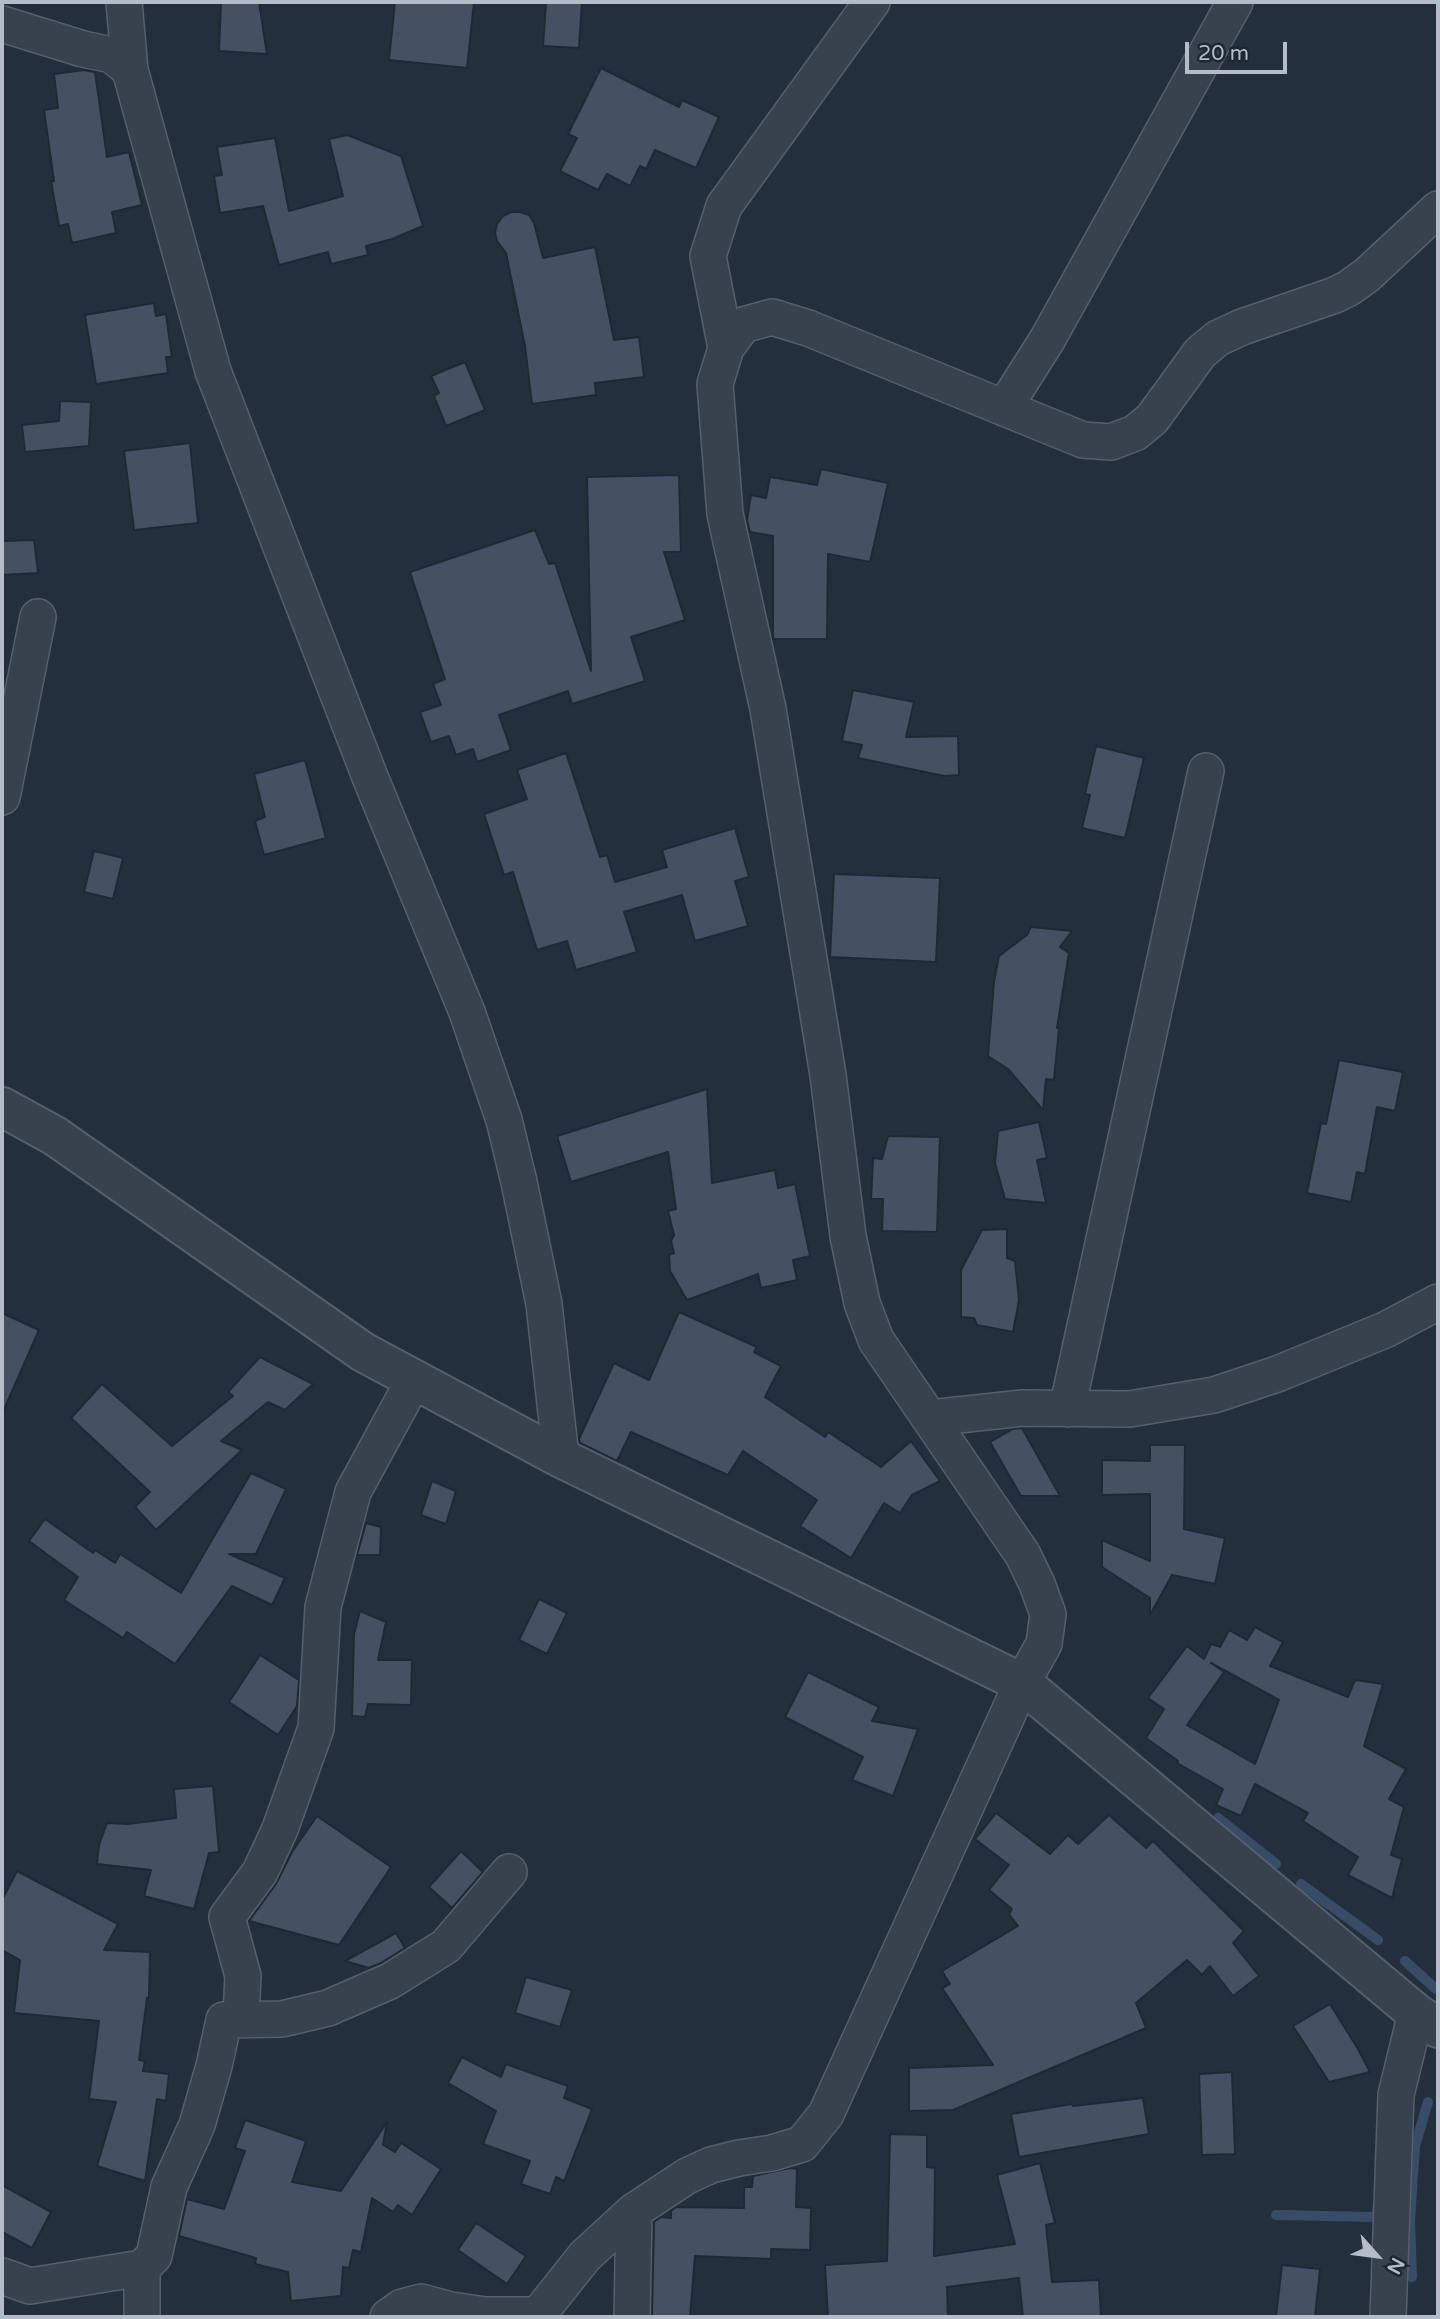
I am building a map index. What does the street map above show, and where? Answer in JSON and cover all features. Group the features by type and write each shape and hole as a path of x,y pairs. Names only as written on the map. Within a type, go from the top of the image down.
{"street":[{"path":"124,2 130,70 213,371 375,789 467,1012 504,1120 544,1304 561,1458"},
{"path":"726,348 708,256 724,206 872,2"},
{"path":"1004,408 1047,340 1235,2"},
{"path":"2,24 83,50 112,55 130,70"},
{"path":"388,2317 402,2307 421,2302 485,2315 538,2315 585,2256 634,2211 687,2176 711,2165 802,2144 826,2114 1022,1684 1044,1644 1048,1614 1023,1555 876,1340 862,1303 848,1236 828,1075 768,709 724,514 715,384 726,348 743,325 772,317 808,328 1083,440 1111,442 1135,433 1152,419 1200,353 1218,338 1349,288 1367,275 1438,209"},
{"path":"2,797 38,617"},
{"path":"1067,1409 1206,771"},
{"path":"2,1107 55,1136 363,1352 561,1458 1022,1684 1427,2021 1396,2095 1388,2317"},
{"path":"930,1418 1023,1408 1130,1409 1214,1395 1277,1374 1373,1335 1438,1302"},
{"path":"224,2020 241,2016 242,2002 243,1976 228,1917 260,1872 275,1840 317,1728 323,1607 353,1492 414,1380"},
{"path":"224,2020 282,2019 328,2008 390,1981 446,1946 509,1872"},
{"path":"2,2276 30,2286 142,2267 154,2256 169,2187 197,2125 224,2020"},
{"path":"632,2317 634,2211"},
{"path":"142,2267 142,2317"}],"building":[{"path":"221,2 259,2 267,54 219,51"},
{"path":"395,2 474,2 467,68 389,60"},
{"path":"546,2 582,2 579,48 543,46"},
{"path":"601,68 679,107 682,100 719,117 696,168 655,150 646,169 640,166 630,186 607,174 598,190 560,171 577,138 568,134"},
{"path":"84,70 95,72 107,157 129,152 142,205 112,212 116,233 72,243 68,224 59,226 51,181 54,181 44,110 58,108 54,74"},
{"path":"347,135 401,156 423,226 366,246 368,255 331,264 328,252 279,265 263,206 220,213 214,176 222,175 217,147 275,138 289,211 343,196 329,139"},
{"path":"511,212 529,215 534,223 543,258 595,247 614,340 639,337 644,377 595,383 596,395 532,404 525,346 506,253 497,241 495,233 503,216"},
{"path":"154,303 156,316 166,314 172,357 166,357 168,373 96,384 85,315"},
{"path":"465,362 485,410 446,426 434,396 439,393 431,376"},
{"path":"60,401 91,402 89,446 25,452 22,425 59,421"},
{"path":"190,443 198,523 134,530 124,451"},
{"path":"821,469 888,483 870,562 828,554 827,639 773,639 773,536 750,532 747,520 751,495 766,498 770,477 817,485"},
{"path":"679,475 681,552 664,552 685,620 631,637 645,681 572,704 568,691 499,715 511,750 477,762 473,749 456,755 449,736 431,742 420,712 441,705 433,684 445,679 410,572 535,530 549,564 555,563 591,671 587,477"},
{"path":"34,540 38,573 2,575 2,541"},
{"path":"853,690 914,702 906,737 958,736 959,775 944,776 858,758 862,745 842,741"},
{"path":"1096,746 1144,758 1125,838 1082,828 1090,795 1085,794"},
{"path":"566,753 600,857 607,855 615,882 667,867 662,850 735,828 749,877 735,881 748,926 695,941 682,895 624,912 637,952 576,970 567,941 537,950 513,872 504,875 484,814 527,799 517,770"},
{"path":"305,760 326,838 264,855 255,821 265,817 254,774"},
{"path":"94,851 123,858 113,899 84,892"},
{"path":"834,874 940,878 936,962 830,957"},
{"path":"1031,927 1072,931 1060,947 1069,953 1057,1028 1054,1080 1046,1079 1043,1110 1008,1069 988,1056 994,982 999,956 1027,935"},
{"path":"1339,1060 1403,1072 1395,1111 1377,1107 1365,1174 1357,1172 1351,1202 1307,1193 1321,1123 1326,1124"},
{"path":"707,1089 712,1183 775,1170 778,1188 795,1184 810,1256 793,1260 797,1280 761,1288 758,1274 687,1300 670,1271 669,1255 674,1253 671,1241 674,1235 668,1211 676,1209 668,1152 571,1182 557,1136"},
{"path":"1039,1122 1047,1158 1037,1160 1046,1203 1005,1199 995,1163 998,1131"},
{"path":"888,1136 940,1137 937,1232 882,1231 883,1199 871,1199 873,1158 882,1159"},
{"path":"1007,1229 1007,1258 1015,1261 1019,1300 1013,1332 977,1325 974,1318 961,1317 961,1270 982,1230"},
{"path":"679,1312 757,1347 754,1352 781,1366 765,1397 825,1437 828,1432 881,1467 911,1441 940,1481 912,1495 900,1513 884,1503 851,1558 800,1526 817,1500 743,1451 728,1475 631,1432 617,1461 580,1443 579,1439 614,1363 649,1380"},
{"path":"2,1313 39,1330 2,1414"},
{"path":"260,1357 313,1384 285,1410 268,1402 221,1441 242,1450 156,1530 135,1507 150,1492 71,1418 102,1384 172,1446 233,1396 228,1392"},
{"path":"1022,1428 1060,1496 1021,1496 990,1442 1013,1429"},
{"path":"1150,1445 1185,1445 1184,1529 1225,1538 1215,1584 1172,1575 1150,1615 1150,1598 1102,1567 1102,1540 1150,1561 1150,1494 1102,1495 1102,1460 1150,1461"},
{"path":"251,1473 286,1489 256,1554 229,1554 285,1578 272,1605 232,1586 175,1664 127,1632 123,1638 64,1600 78,1577 29,1541 45,1519 93,1553 95,1550 115,1563 120,1554 181,1593"},
{"path":"432,1481 456,1491 446,1524 421,1515"},
{"path":"366,1523 381,1527 380,1555 357,1555"},
{"path":"539,1599 567,1613 547,1654 519,1640"},
{"path":"360,1611 386,1622 378,1660 412,1660 411,1705 368,1704 365,1717 352,1716 354,1634"},
{"path":"1255,1627 1283,1642 1270,1666 1348,1697 1355,1680 1383,1684 1364,1746 1406,1769 1389,1799 1404,1807 1391,1855 1402,1859 1392,1898 1348,1875 1358,1857 1303,1821 1308,1813 1255,1784 1241,1816 1216,1805 1223,1789 1177,1763 1178,1761 1146,1738 1164,1709 1148,1698 1187,1646 1204,1659 1211,1644 1220,1647 1229,1630 1247,1640","holes":["1211,1663 1279,1700 1255,1764 1187,1725 1224,1672"]},
{"path":"260,1655 299,1680 297,1706 278,1735 229,1702"},
{"path":"808,1672 879,1707 872,1721 918,1729 893,1796 852,1780 863,1757 785,1717"},
{"path":"213,1786 219,1852 209,1853 194,1909 144,1896 151,1870 97,1864 99,1845 107,1823 128,1824 176,1818 174,1789"},
{"path":"996,1813 1050,1854 1068,1835 1078,1844 1109,1815 1146,1848 1153,1841 1244,1931 1233,1943 1259,1976 1233,1996 1210,1966 1202,1975 1187,1960 1136,2003 1146,2028 953,2110 909,2111 909,2068 993,2065 942,1988 950,1984 942,1971 1018,1926 1009,1914 1012,1909 989,1890 1009,1865 975,1839"},
{"path":"317,1816 391,1867 339,1945 249,1921 276,1884 292,1852"},
{"path":"461,1851 483,1872 452,1908 429,1887"},
{"path":"17,1871 118,1924 104,1950 150,1952 149,1997 139,2060 145,2061 143,2071 169,2074 166,2101 157,2099 145,2181 97,2166 116,2102 89,2099 99,2021 14,2013 20,1960 2,1950 2,1900"},
{"path":"396,1933 405,1948 381,1963 369,1968 345,1961"},
{"path":"526,1977 572,1990 560,2027 515,2013"},
{"path":"1330,2004 1370,2072 1329,2082 1293,2026"},
{"path":"462,2057 501,2077 506,2064 568,2086 564,2098 592,2109 564,2181 556,2177 550,2194 521,2184 530,2161 483,2144 496,2111 448,2083"},
{"path":"1232,2072 1235,2154 1202,2155 1199,2074"},
{"path":"1143,2098 1149,2134 1019,2157 1011,2114 1072,2104"},
{"path":"245,2120 306,2141 292,2182 341,2191 387,2122 383,2145 395,2152 401,2143 441,2169 412,2215 398,2205 393,2212 372,2198 361,2252 353,2250 349,2268 343,2267 341,2296 291,2301 288,2272 255,2264 256,2258 179,2236 187,2199 224,2209 245,2151 235,2148"},
{"path":"890,2134 927,2135 927,2167 935,2168 934,2256 1015,2244 997,2175 1040,2163 1055,2223 1046,2225 1052,2282 1099,2280 1101,2317 1023,2317 1019,2278 947,2287 948,2317 828,2317 825,2265 887,2261"},
{"path":"797,2169 796,2207 811,2208 810,2250 771,2249 771,2259 695,2256 690,2317 652,2317 654,2222 661,2217 671,2218 671,2211 676,2207 744,2208 744,2187 752,2187 753,2176"},
{"path":"2,2185 51,2212 32,2248 2,2232"},
{"path":"476,2223 526,2256 507,2284 458,2250"},
{"path":"1282,2265 1320,2269 1315,2317 1276,2317"}],"waterway":[{"path":"1218,1818 1276,1864"},
{"path":"1301,1884 1378,1940"},
{"path":"1405,1961 1436,1989"},
{"path":"1412,2277 1410,2220 1415,2146 1428,2102"},
{"path":"1276,2215 1376,2217 1378,2205"}]}
